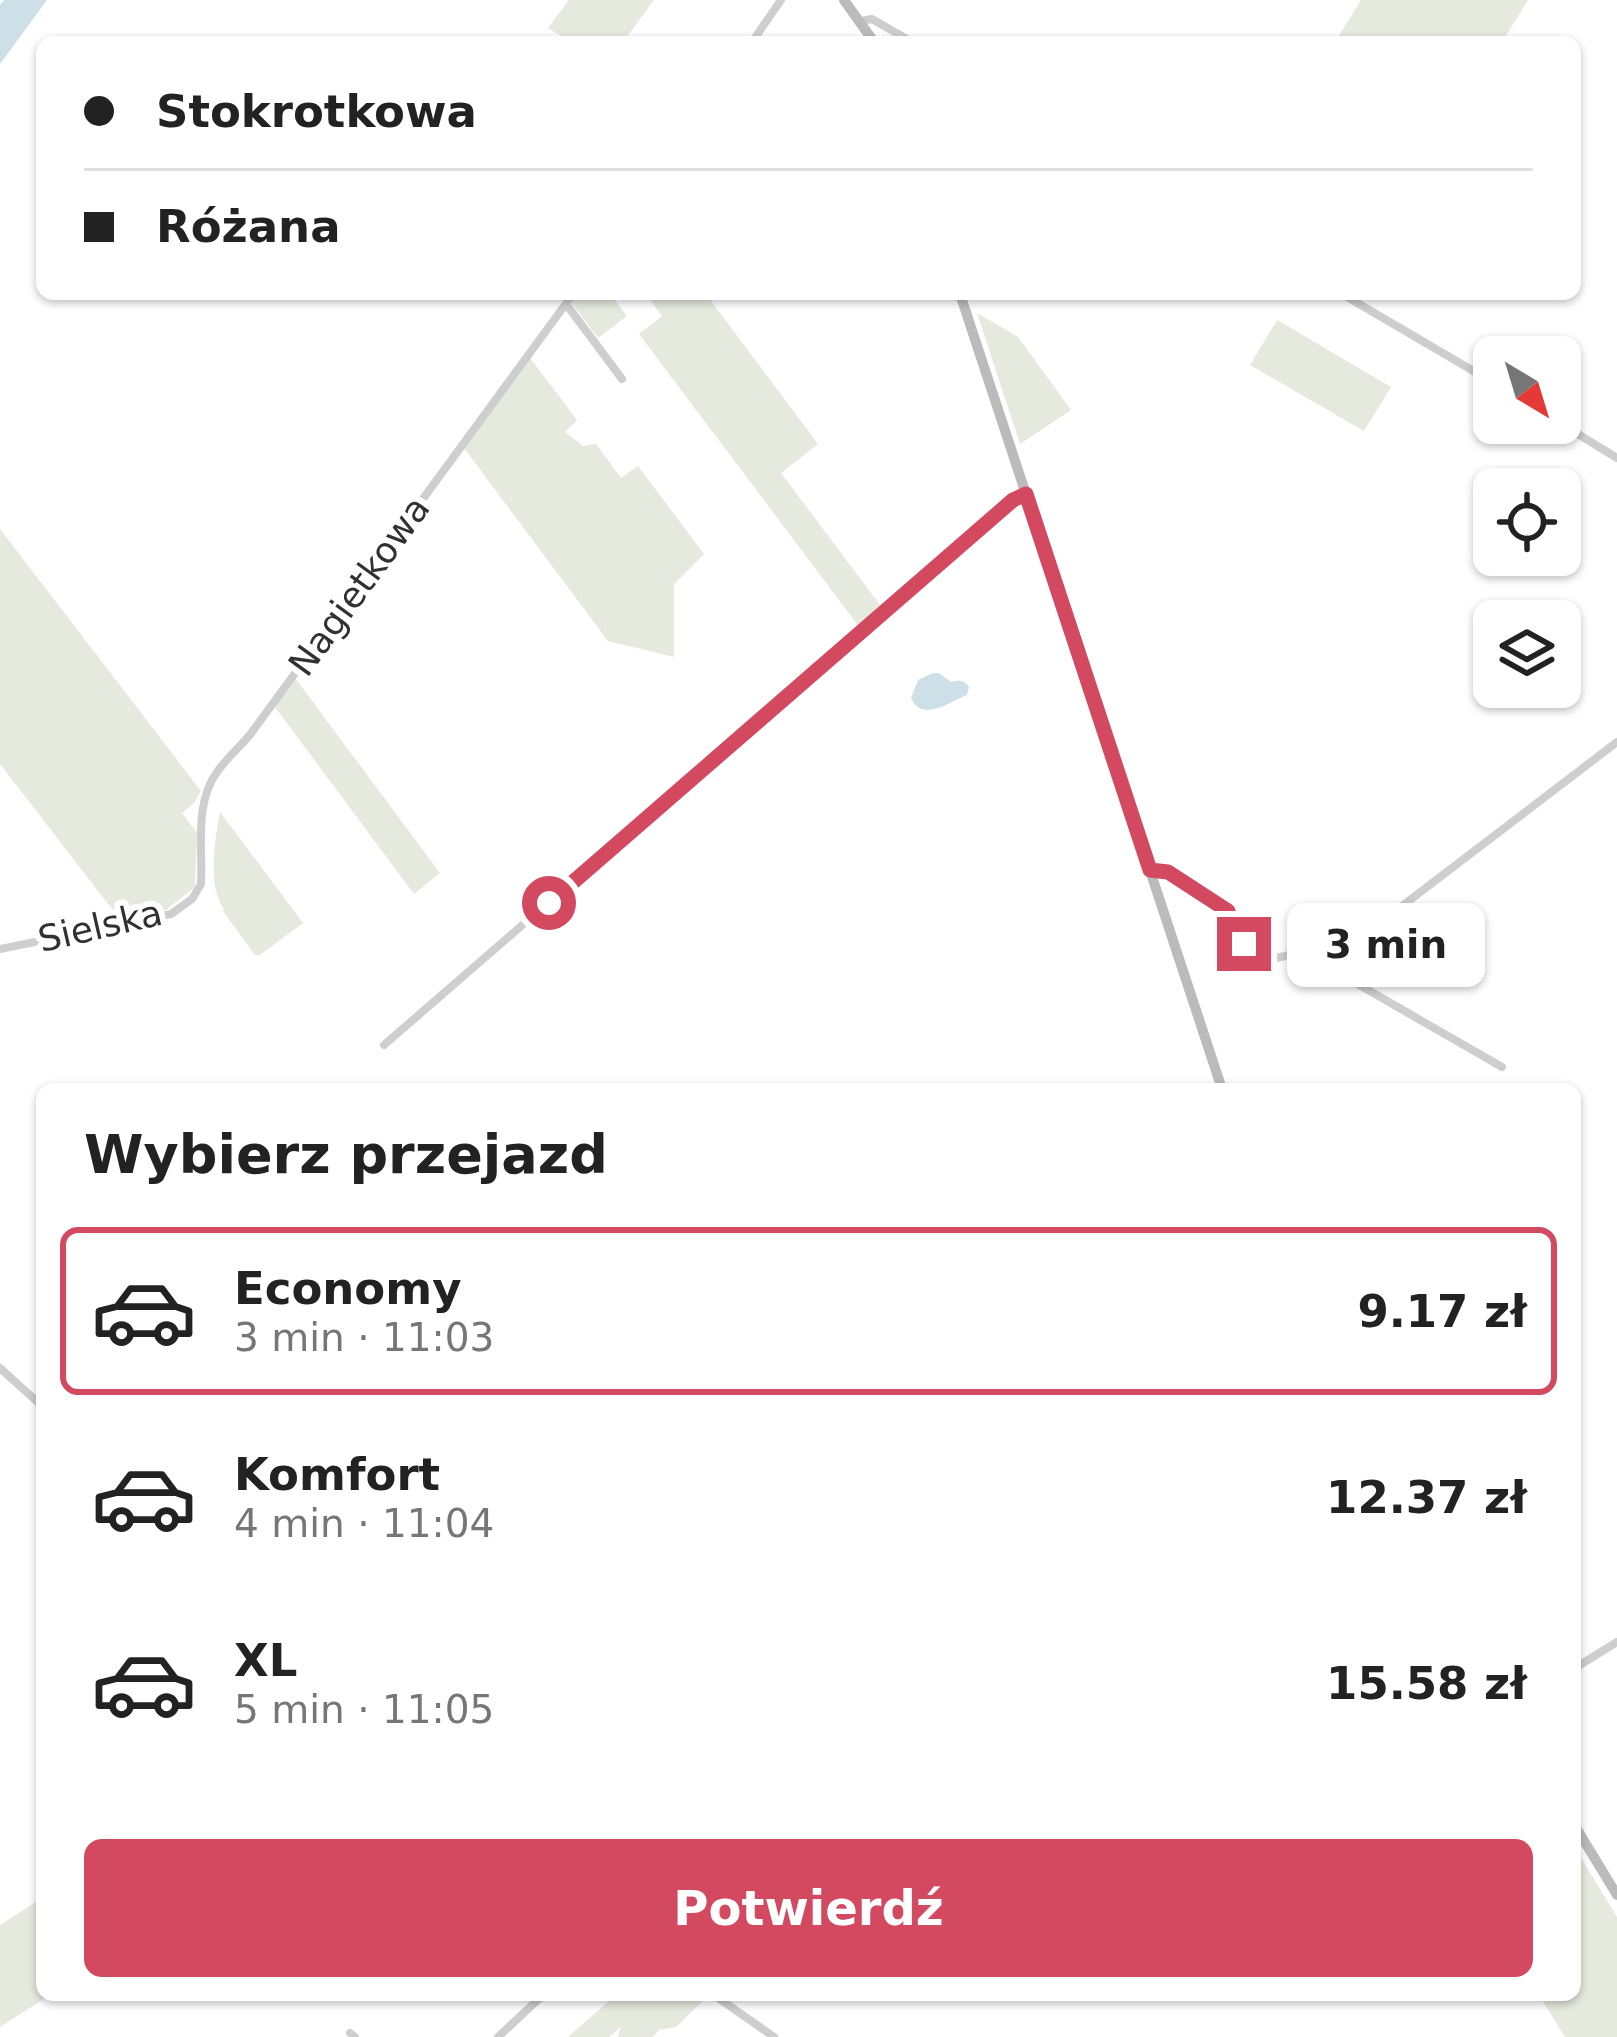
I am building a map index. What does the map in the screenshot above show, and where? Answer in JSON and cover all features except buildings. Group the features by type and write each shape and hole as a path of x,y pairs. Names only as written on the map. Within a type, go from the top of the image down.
{"street":[{"path":"756,36 781,0"},
{"path":"844,0 870,36"},
{"path":"861,21 872,19 902,36"},
{"name":"Nagietkowa","path":"196,895 202,811 214,776 255,728 569,300"},
{"path":"962,300 1220,1083"},
{"path":"1352,300 1473,371"},
{"path":"566,304 622,379"},
{"path":"1581,436 1617,458"},
{"path":"384,1045 1013,500 1026,494"},
{"path":"1326,964 1617,742"},
{"path":"1150,870 1168,872 1228,911 1234,934 1244,944 1272,959 1302,952 1502,1066"},
{"name":"Sielska","path":"0,949 171,914 196,895"},
{"path":"0,1369 36,1401"},
{"path":"1581,1663 1617,1642"},
{"path":"1581,1836 1617,1895"},
{"path":"498,2037 537,2001"},
{"path":"723,2001 774,2037"}],"shaded area":[{"path":"4,0 47,0 0,64 0,5"},
{"path":"569,0 654,0 627,36 561,36 548,28"},
{"path":"1361,0 1528,0 1506,36 1339,36"},
{"path":"615,300 627,316 598,338 571,302"},
{"path":"650,300 710,300 818,444 781,473 883,609 860,628 639,334 662,316"},
{"path":"977,313 1018,337 1071,410 1020,444"},
{"path":"1277,320 1391,387 1364,431 1250,365"},
{"path":"530,358 577,420 565,432 583,446 596,444 621,478 638,466 704,554 674,584 674,657 608,641 464,448"},
{"path":"0,529 201,791 182,813 197,833 195,887 166,910 119,918 0,764"},
{"path":"933,673 965,683 967,695 922,709 911,698 918,680"},
{"path":"295,678 440,873 414,894 275,707"},
{"path":"220,812 303,923 260,955 255,955 219,900 214,862"},
{"path":"1581,1858 1617,1917 1617,2037 1565,2037 1543,2001 1581,2001"},
{"path":"36,1902 36,2001 41,2001 0,2027 0,1925"},
{"path":"609,2001 703,2001 676,2027 659,2030 653,2037 618,2037 621,2027 609,2037 568,2037"}],"route":[{"path":"549,903 1013,500 1026,494 1150,870 1168,872 1228,911 1234,934 1244,944"}]}
